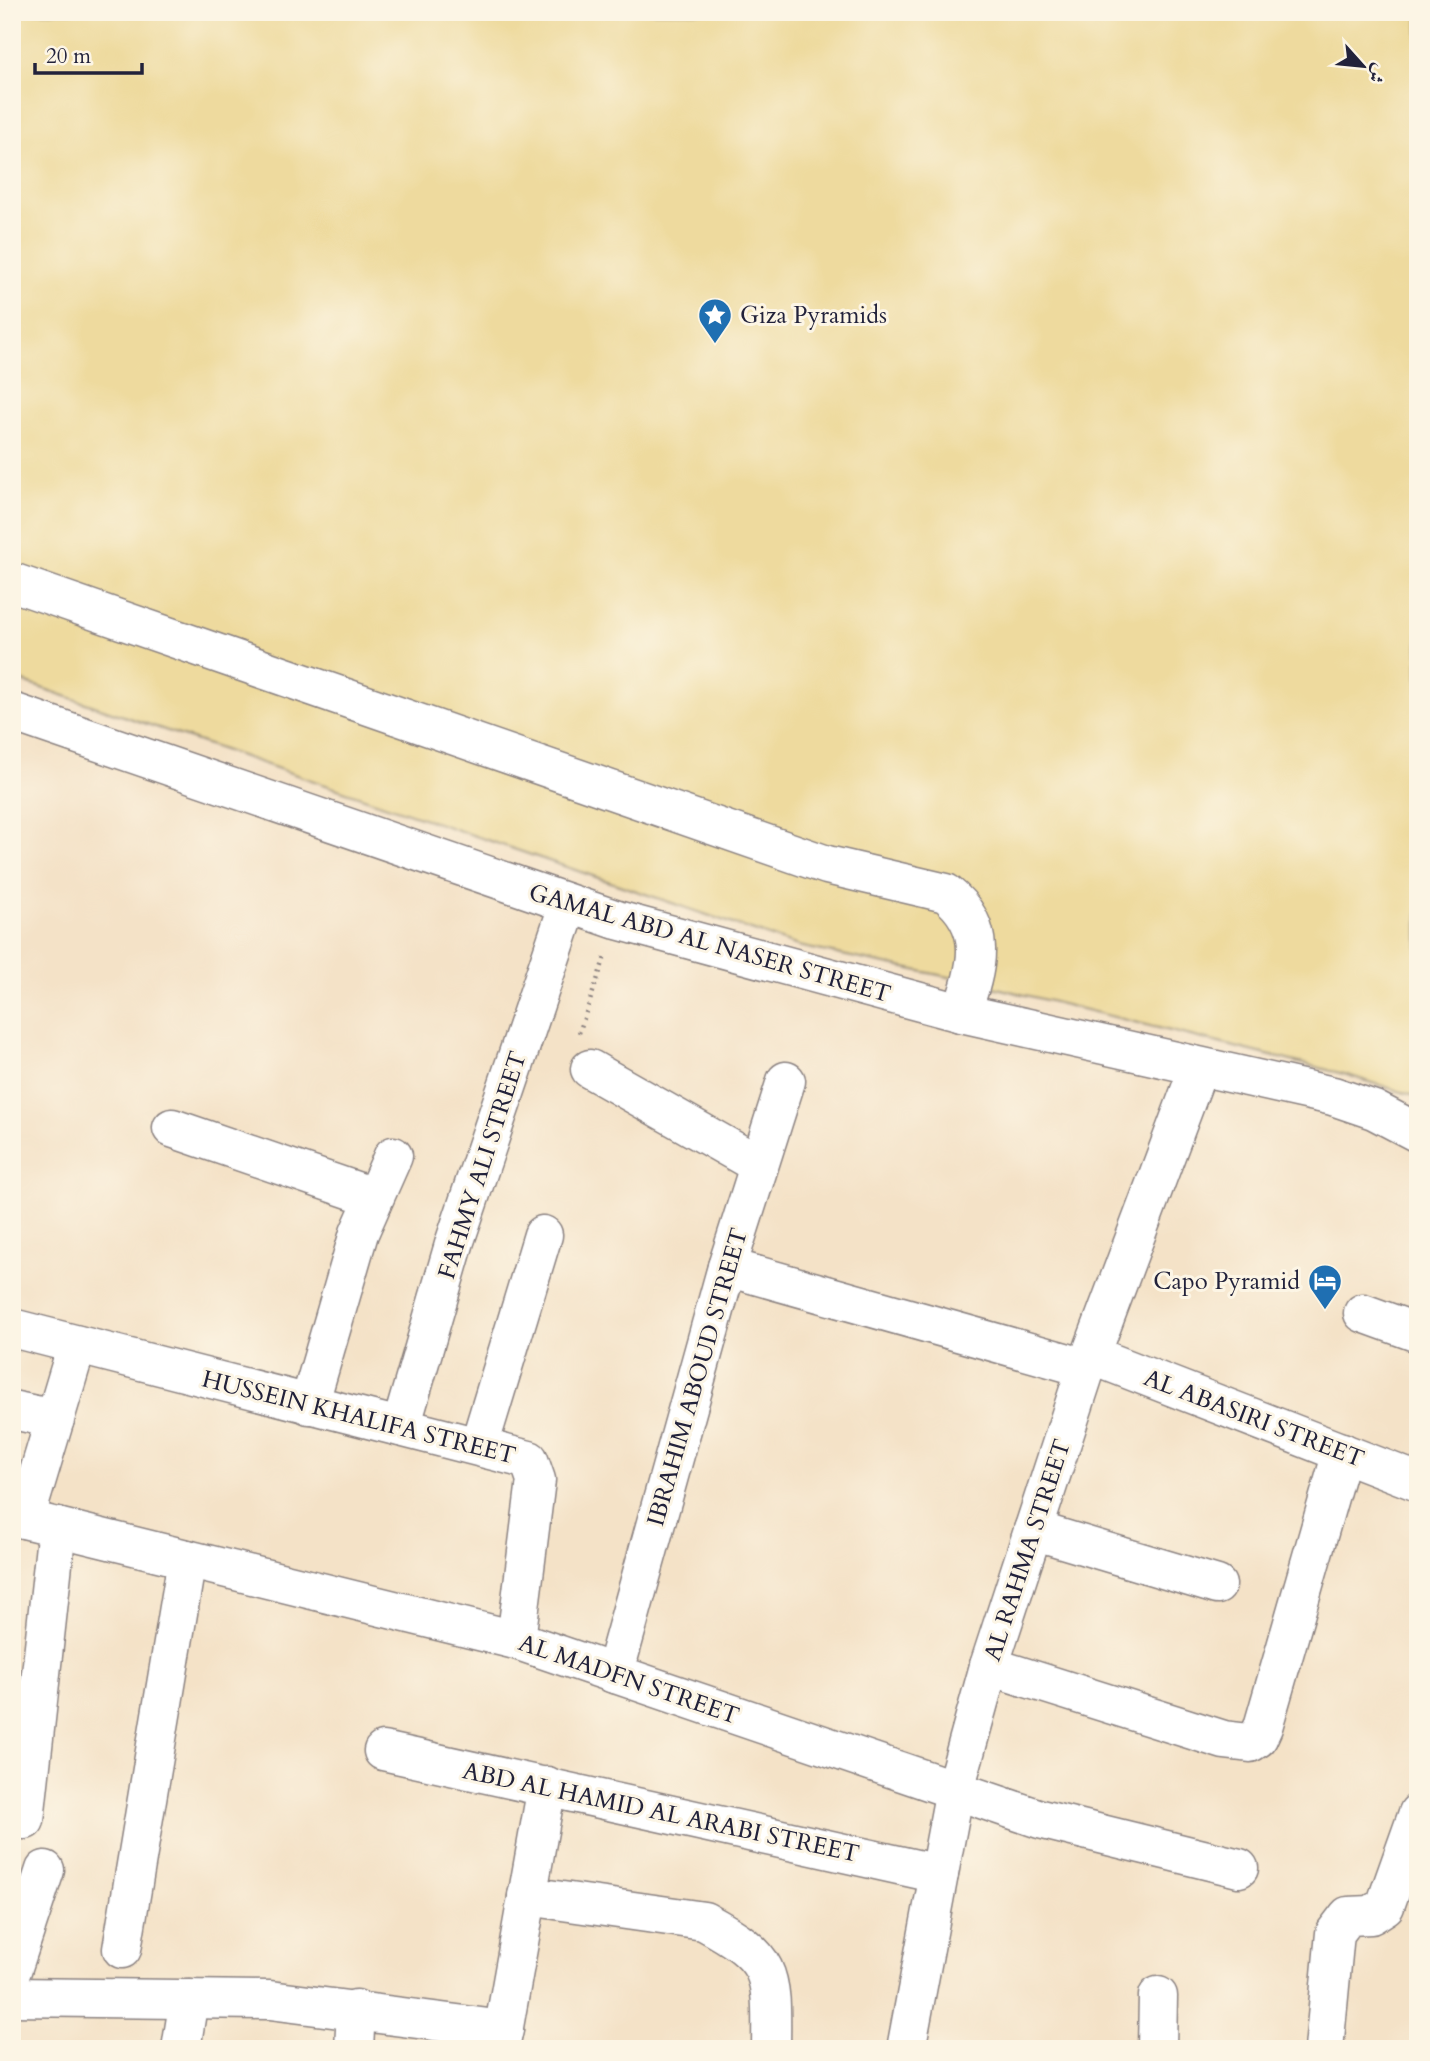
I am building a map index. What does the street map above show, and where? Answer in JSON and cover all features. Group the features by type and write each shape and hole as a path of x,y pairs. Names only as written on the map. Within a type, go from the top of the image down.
{"street":[{"path":"12,582 827,865 946,893 961,905 971,920 977,939 973,982 961,1013"},
{"name":"GAMAL ABD AL NASER STREET","path":"12,712 568,906 961,1013 1333,1096 1374,1110 1418,1133"},
{"name":"FAHMY ALI STREET","path":"401,1427 455,1241 568,906"},
{"name":"AL RAHMA STREET","path":"906,2049 955,1789 989,1666 1088,1361 1199,1067"},
{"path":"590,1069 759,1165"},
{"name":"IBRAHIM ABOUD STREET","path":"614,1674 671,1411 727,1267 786,1081"},
{"path":"172,1128 373,1197"},
{"path":"309,1405 359,1233 393,1156"},
{"path":"478,1446 543,1235"},
{"name":"AL ABASIRI STREET","path":"727,1267 1088,1361 1418,1482"},
{"path":"1363,1313 1418,1332"},
{"name":"HUSSEIN KHALIFA STREET","path":"12,1328 309,1405 523,1456 536,1472 516,1640"},
{"path":"25,1820 32,1521 55,1419 77,1345"},
{"path":"12,1410 55,1419"},
{"path":"989,1666 1224,1740 1251,1743 1258,1738 1263,1727 1342,1452"},
{"name":"AL MADFN STREET","path":"32,1521 516,1640 1068,1828 1239,1868"},
{"path":"1033,1530 1217,1585"},
{"path":"122,1949 187,1559"},
{"name":"ABD AL HAMID AL ARABI STREET","path":"383,1751 939,1874"},
{"path":"12,1997 270,2000 356,2009 502,2039 547,1786"},
{"path":"1324,2049 1338,1926 1348,1916 1379,1911 1407,1883 1418,1813"},
{"path":"15,1955 45,1870"},
{"path":"527,1896 704,1921 753,1950 768,1973 771,2049"},
{"path":"1157,2049 1158,1996"},
{"path":"181,2049 189,1999"},
{"path":"355,2049 356,2009"}],"path":[{"path":"579,1033 617,920"}],"sand":[{"name":"Giza Pyramids","path":"12,12 1418,12 1418,1097 1344,1074 973,982 798,946 12,678"}],"place":[{"name":"Giza Pyramids","path":"715,345"},
{"name":"Capo Pyramid","path":"1325,1311"}]}
